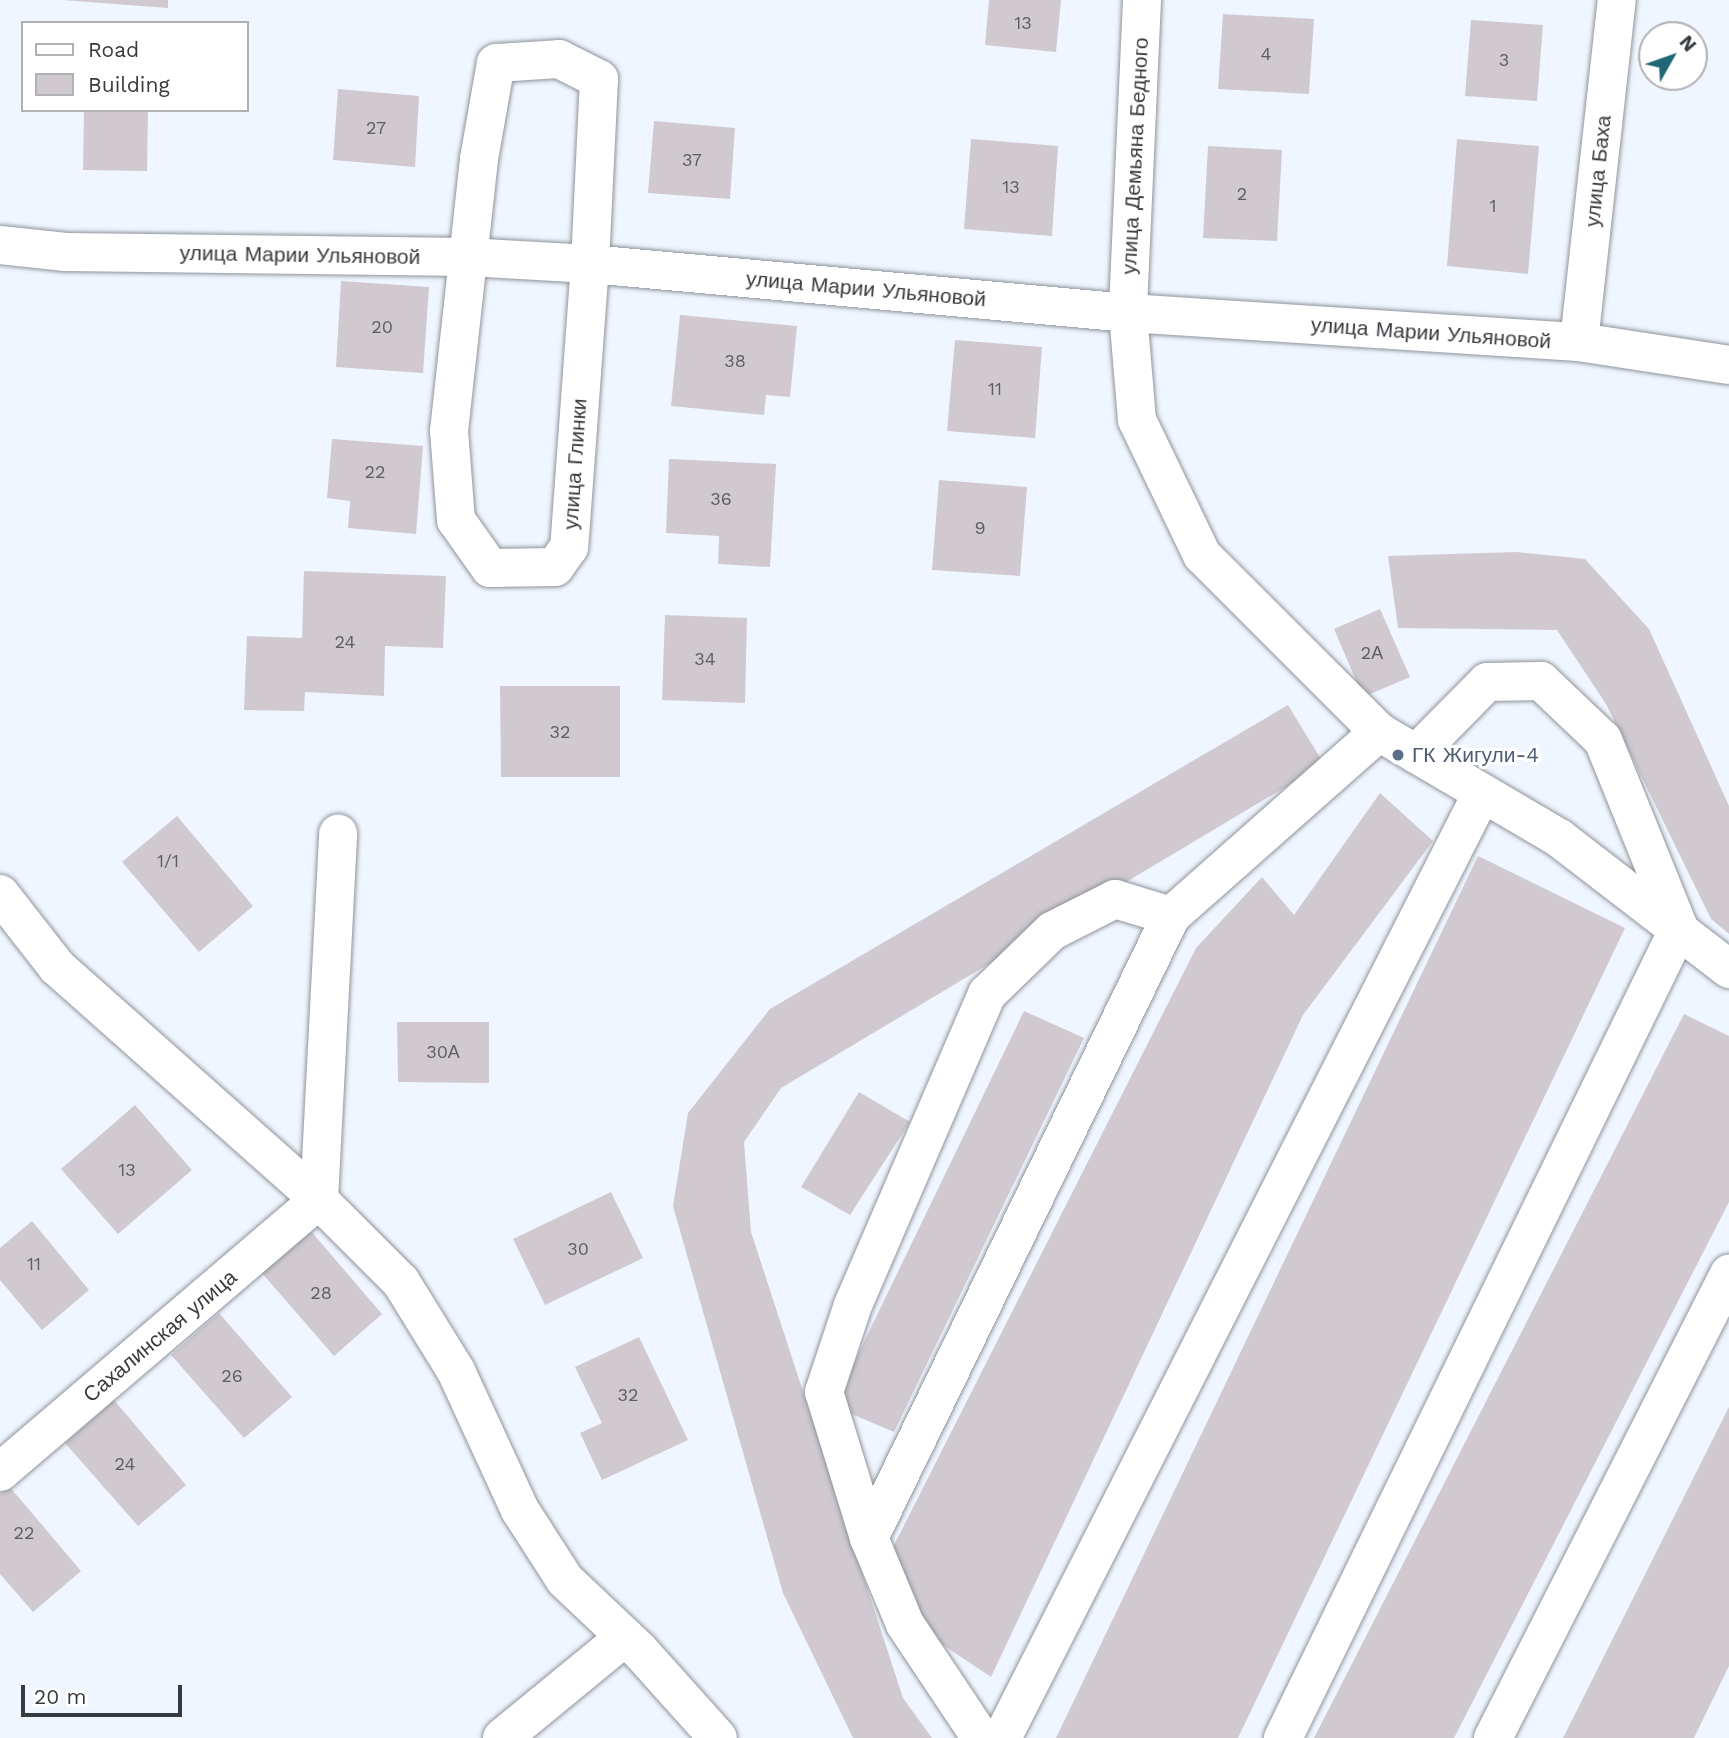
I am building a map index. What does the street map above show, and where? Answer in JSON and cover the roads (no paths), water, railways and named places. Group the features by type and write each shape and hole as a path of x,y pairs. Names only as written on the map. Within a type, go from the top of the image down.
{"street":[{"name":"улица Демьяна Бедного","path":"1142,0 1128,313 1137,420 1202,555 1379,732 1559,838 1729,968"},
{"name":"улица Баха","path":"1578,342 1618,0"},
{"path":"468,257 479,159 496,63 559,58 598,79 590,264"},
{"name":"улица Марии Ульяновой","path":"0,245 66,252 468,257 590,264 1128,313 1578,342 1729,365"},
{"name":"улица Глинки","path":"468,257 449,431 456,520 490,568 555,566 569,547 590,264"},
{"path":"1283,1738 1679,928 1603,740 1541,681 1487,682 1416,754"},
{"path":"869,1538 1171,916 1379,732"},
{"path":"1002,1738 1482,793"},
{"path":"319,1200 338,833"},
{"path":"0,894 57,967 319,1200 401,1282 456,1371 528,1521 565,1580 625,1637 718,1738"},
{"path":"981,1738 905,1624 869,1538 824,1392 853,1305 987,994 1052,931 1115,899 1171,916"},
{"name":"Сахалинская улица","path":"0,1472 319,1200"},
{"path":"1493,1738 1729,1273"},
{"path":"502,1738 625,1637"}],"place":[{"name":"ГК Жигули-4","path":"1398,755"}]}
